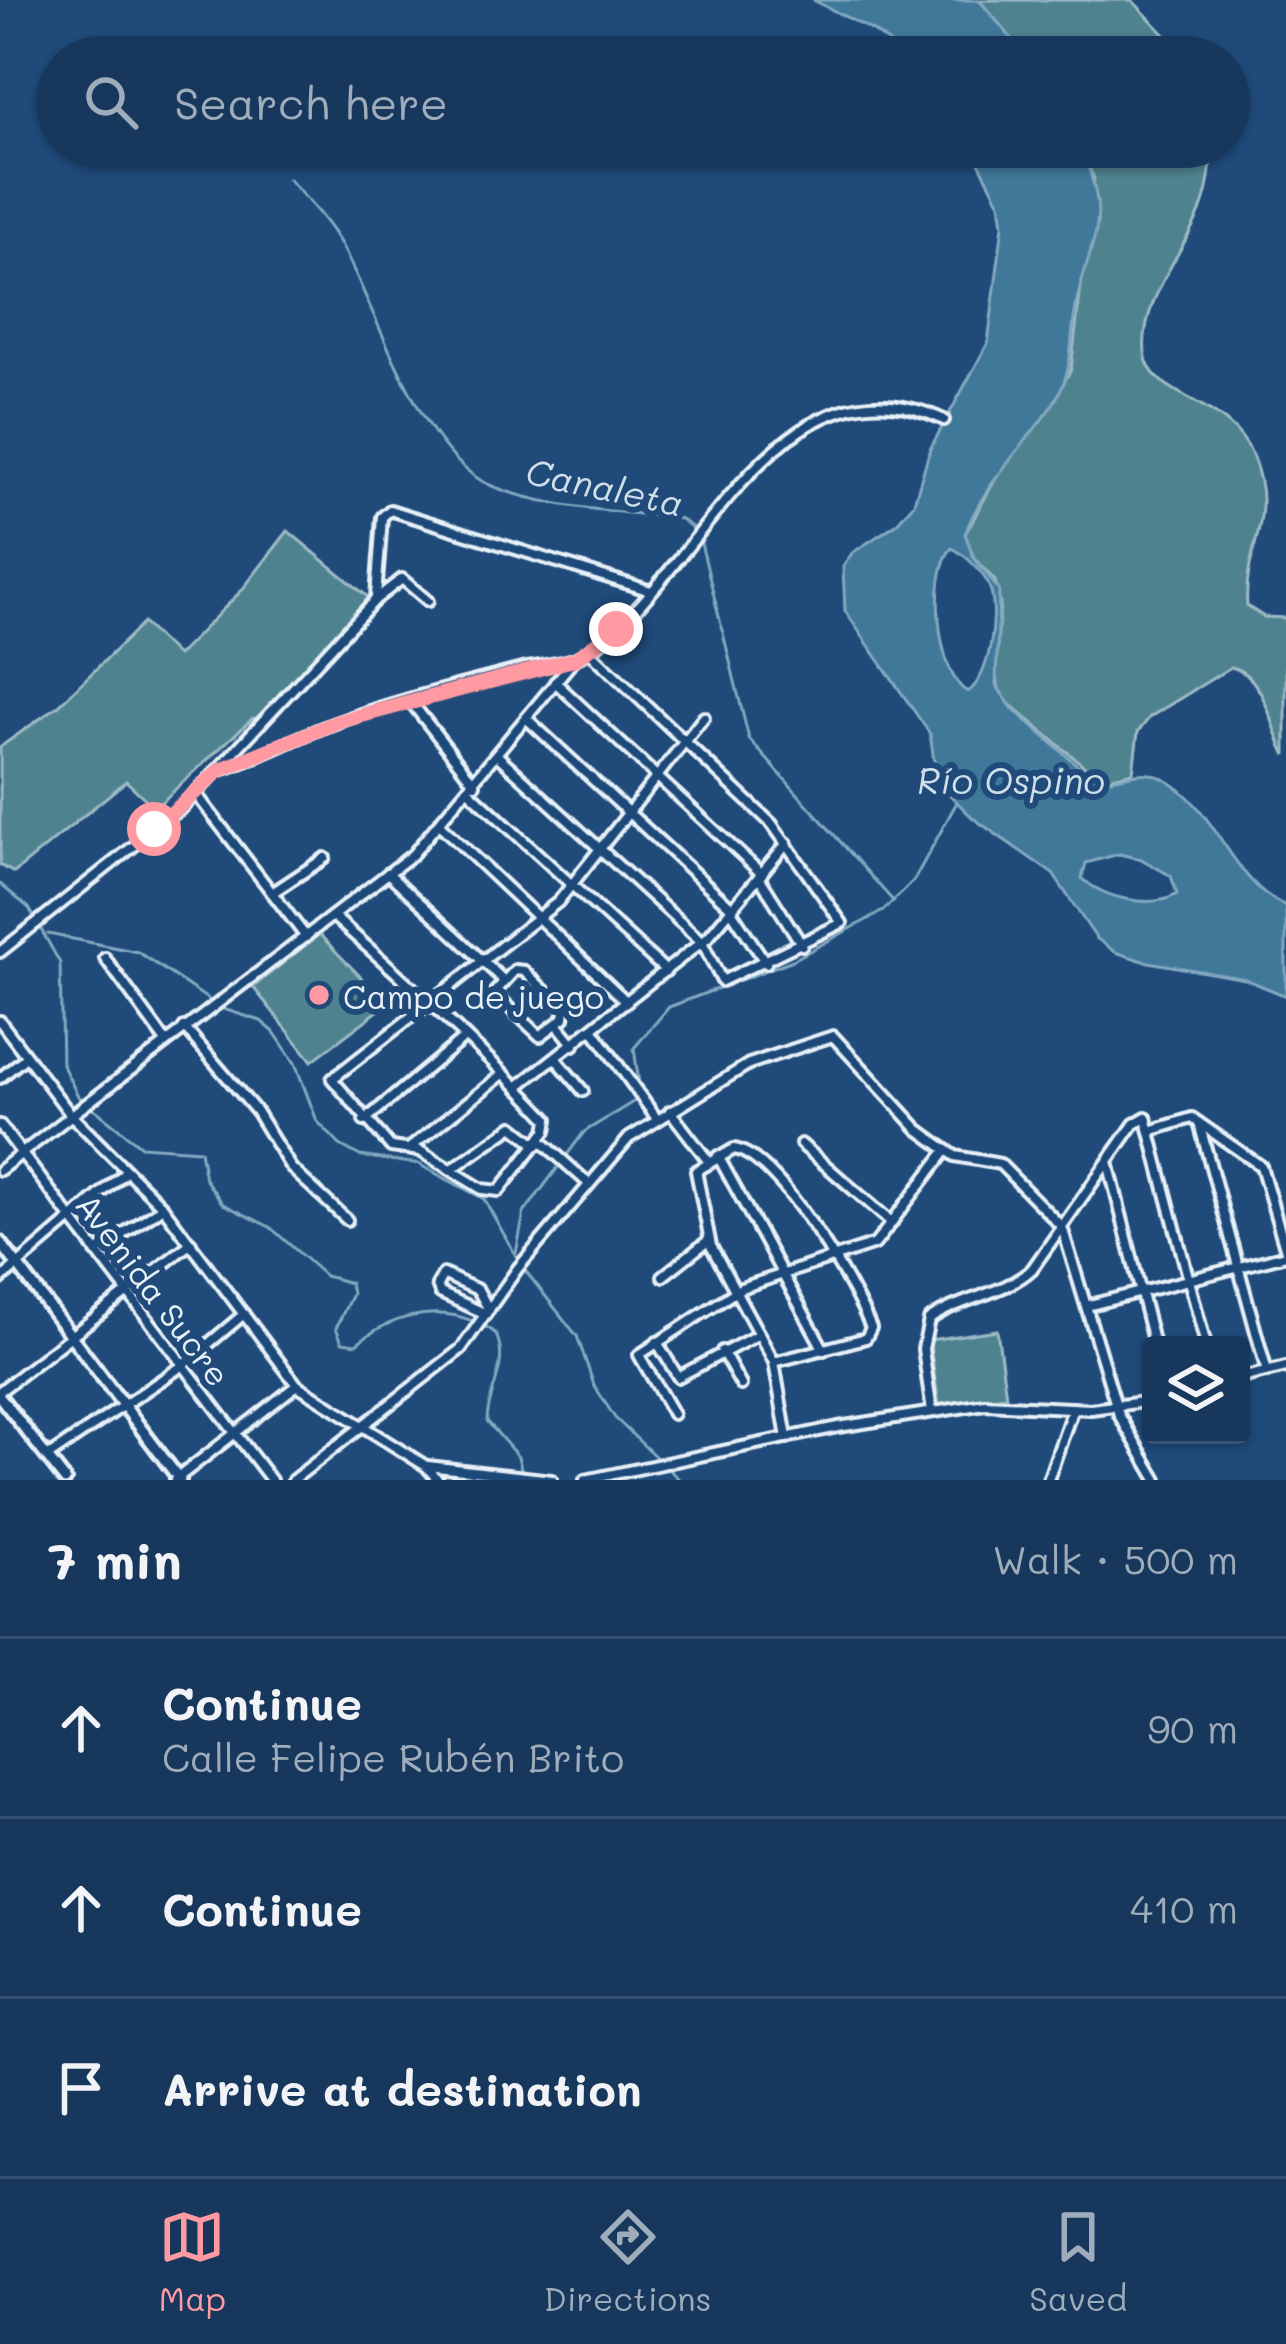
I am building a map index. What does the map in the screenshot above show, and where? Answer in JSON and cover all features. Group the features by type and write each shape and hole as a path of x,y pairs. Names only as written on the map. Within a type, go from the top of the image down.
{"main road":[{"path":"0,1242 178,1479"},
{"path":"0,1394 65,1480"}],"street":[{"path":"220,770 337,722 575,659 651,591 696,531 762,461 819,421 897,403 944,420"},
{"path":"376,598 382,517 390,510 651,591"},
{"path":"0,952 196,794 376,598 402,579 428,601"},
{"path":"498,756 702,942 722,981 842,923 787,843 589,651"},
{"path":"0,1170 388,873 440,826 575,659"},
{"path":"555,682 761,875 802,945"},
{"path":"411,702 472,788 666,971"},
{"path":"333,916 429,1005 464,1038 517,1087 550,1122 499,1192 482,1189 420,1151 392,1147 364,1121 332,1079 429,1005 538,918 573,886 704,717"},
{"path":"526,718 732,910 766,963"},
{"path":"196,794 306,937"},
{"path":"440,826 627,1002"},
{"path":"517,1087 702,942 787,843"},
{"path":"272,893 325,858"},
{"path":"388,873 502,979"},
{"path":"106,958 166,1042"},
{"path":"524,971 565,1010 557,1024 533,1035 494,989 502,979 524,971"},
{"path":"0,1021 71,1115 163,1207 297,1385 357,1427 426,1466 438,1480"},
{"path":"557,1024 574,1045"},
{"path":"184,1028 256,1112 290,1168 346,1220"},
{"path":"593,1030 657,1119"},
{"path":"293,1480 455,1354 521,1264 617,1148 749,1064 833,1036 892,1103 946,1151 1000,1164 1062,1227 1117,1407 1157,1480"},
{"path":"364,1121 464,1038"},
{"path":"0,1078 26,1057"},
{"path":"556,1059 583,1091"},
{"path":"408,1150 502,1073"},
{"path":"670,1111 713,1160 824,1350"},
{"path":"1089,1305 1286,1253 1261,1166 1186,1118 1150,1131"},
{"path":"932,1412 923,1349 929,1320 951,1305 1023,1277 1142,1119 1150,1131 1204,1336"},
{"path":"1198,1123 1267,1372"},
{"name":"Avenida Sucre","path":"0,1125 272,1480"},
{"path":"452,1169 513,1126 588,1183"},
{"path":"801,1144 892,1223"},
{"path":"774,1362 866,1338 871,1331 830,1259 766,1164 739,1149 696,1171 709,1240 774,1362 787,1438"},
{"path":"674,1414 639,1355 734,1291 875,1244 946,1151"},
{"path":"1108,1160 1152,1336"},
{"path":"0,1280 126,1172"},
{"path":"96,1252 163,1207"},
{"path":"663,1276 709,1240"},
{"path":"0,1394 191,1243"},
{"path":"442,1274 478,1290 483,1318 440,1293 436,1285 442,1274"},
{"path":"47,1456 182,1366 244,1314"},
{"path":"657,1342 678,1377 759,1334"},
{"path":"722,1351 741,1385"},
{"path":"1250,1376 1286,1366"},
{"path":"178,1479 297,1385"},
{"path":"585,1480 632,1477 669,1462 787,1438 1002,1402 1073,1408 1142,1403"},
{"path":"1048,1480 1073,1408"},
{"path":"426,1466 552,1480"}],"green space":[{"path":"979,0 1132,0 1166,36 1009,36"},
{"path":"1089,168 1210,168 1197,218 1148,317 1145,353 1161,380 1226,421 1252,455 1262,498 1247,606 1264,617 1286,618 1286,755 1260,691 1243,672 1231,667 1150,717 1138,732 1133,772 1101,780 1002,698 995,675 1000,604 995,581 974,558 965,534 1006,460 1051,407 1071,369 1094,179"},
{"path":"288,531 369,598 258,722 253,718 155,808 126,781 14,873 0,865 0,747 58,706 143,623 177,656 242,590"},
{"name":"Campo de juego","path":"319,934 387,1004 312,1061 253,987"},
{"path":"997,1330 1006,1396 939,1405 929,1340"}],"water":[{"path":"813,0 979,0 1009,36 880,36"},
{"name":"Río Ospino","path":"982,168 1088,168 1098,213 1060,392 993,482 965,534 974,558 999,590 996,685 1013,709 1092,778 1154,775 1198,807 1251,880 1286,906 1286,996 1245,979 1143,961 1115,952 1096,938 1053,874 973,818 945,790 936,774 930,734 845,611 843,567 852,553 896,524 914,503 930,449 988,343 1003,225 1000,203","holes":["952,548 969,560 988,585 993,630 982,673 968,692 949,667 938,601 940,579","1119,854 1141,859 1171,876 1177,894 1155,901 1128,900 1082,878 1086,863"]}],"waterway":[{"name":"Canaleta","path":"288,179 338,240 404,382 444,447 467,471 492,486 538,500 681,519 695,530"},
{"name":"Canaleta","path":"700,539 749,739 894,902"},
{"name":"Canaleta","path":"639,1084 634,1048 669,1007 793,960 883,911 914,880 957,802"},
{"path":"0,884 29,908 60,963 62,1064 78,1096 141,1146 200,1150 205,1179 223,1204 270,1227 325,1276 350,1283 352,1294 336,1328 342,1342 356,1344 382,1327 427,1314 458,1316 493,1331 500,1359 487,1421 518,1457 522,1472"},
{"path":"48,934 138,952 212,1002"},
{"path":"220,1008 261,1021 274,1032 295,1063 317,1121 340,1145 360,1156 418,1164 484,1199 519,1261"},
{"name":"Canaleta","path":"516,1253 524,1213 584,1132 638,1099"},
{"path":"524,1269 577,1336 594,1385 615,1418 680,1480"}],"place":[{"name":"Campo de juego","path":"319,995"}],"route":[{"path":"154,829 220,770 272,753 337,722 517,670 575,659 616,629"}]}
